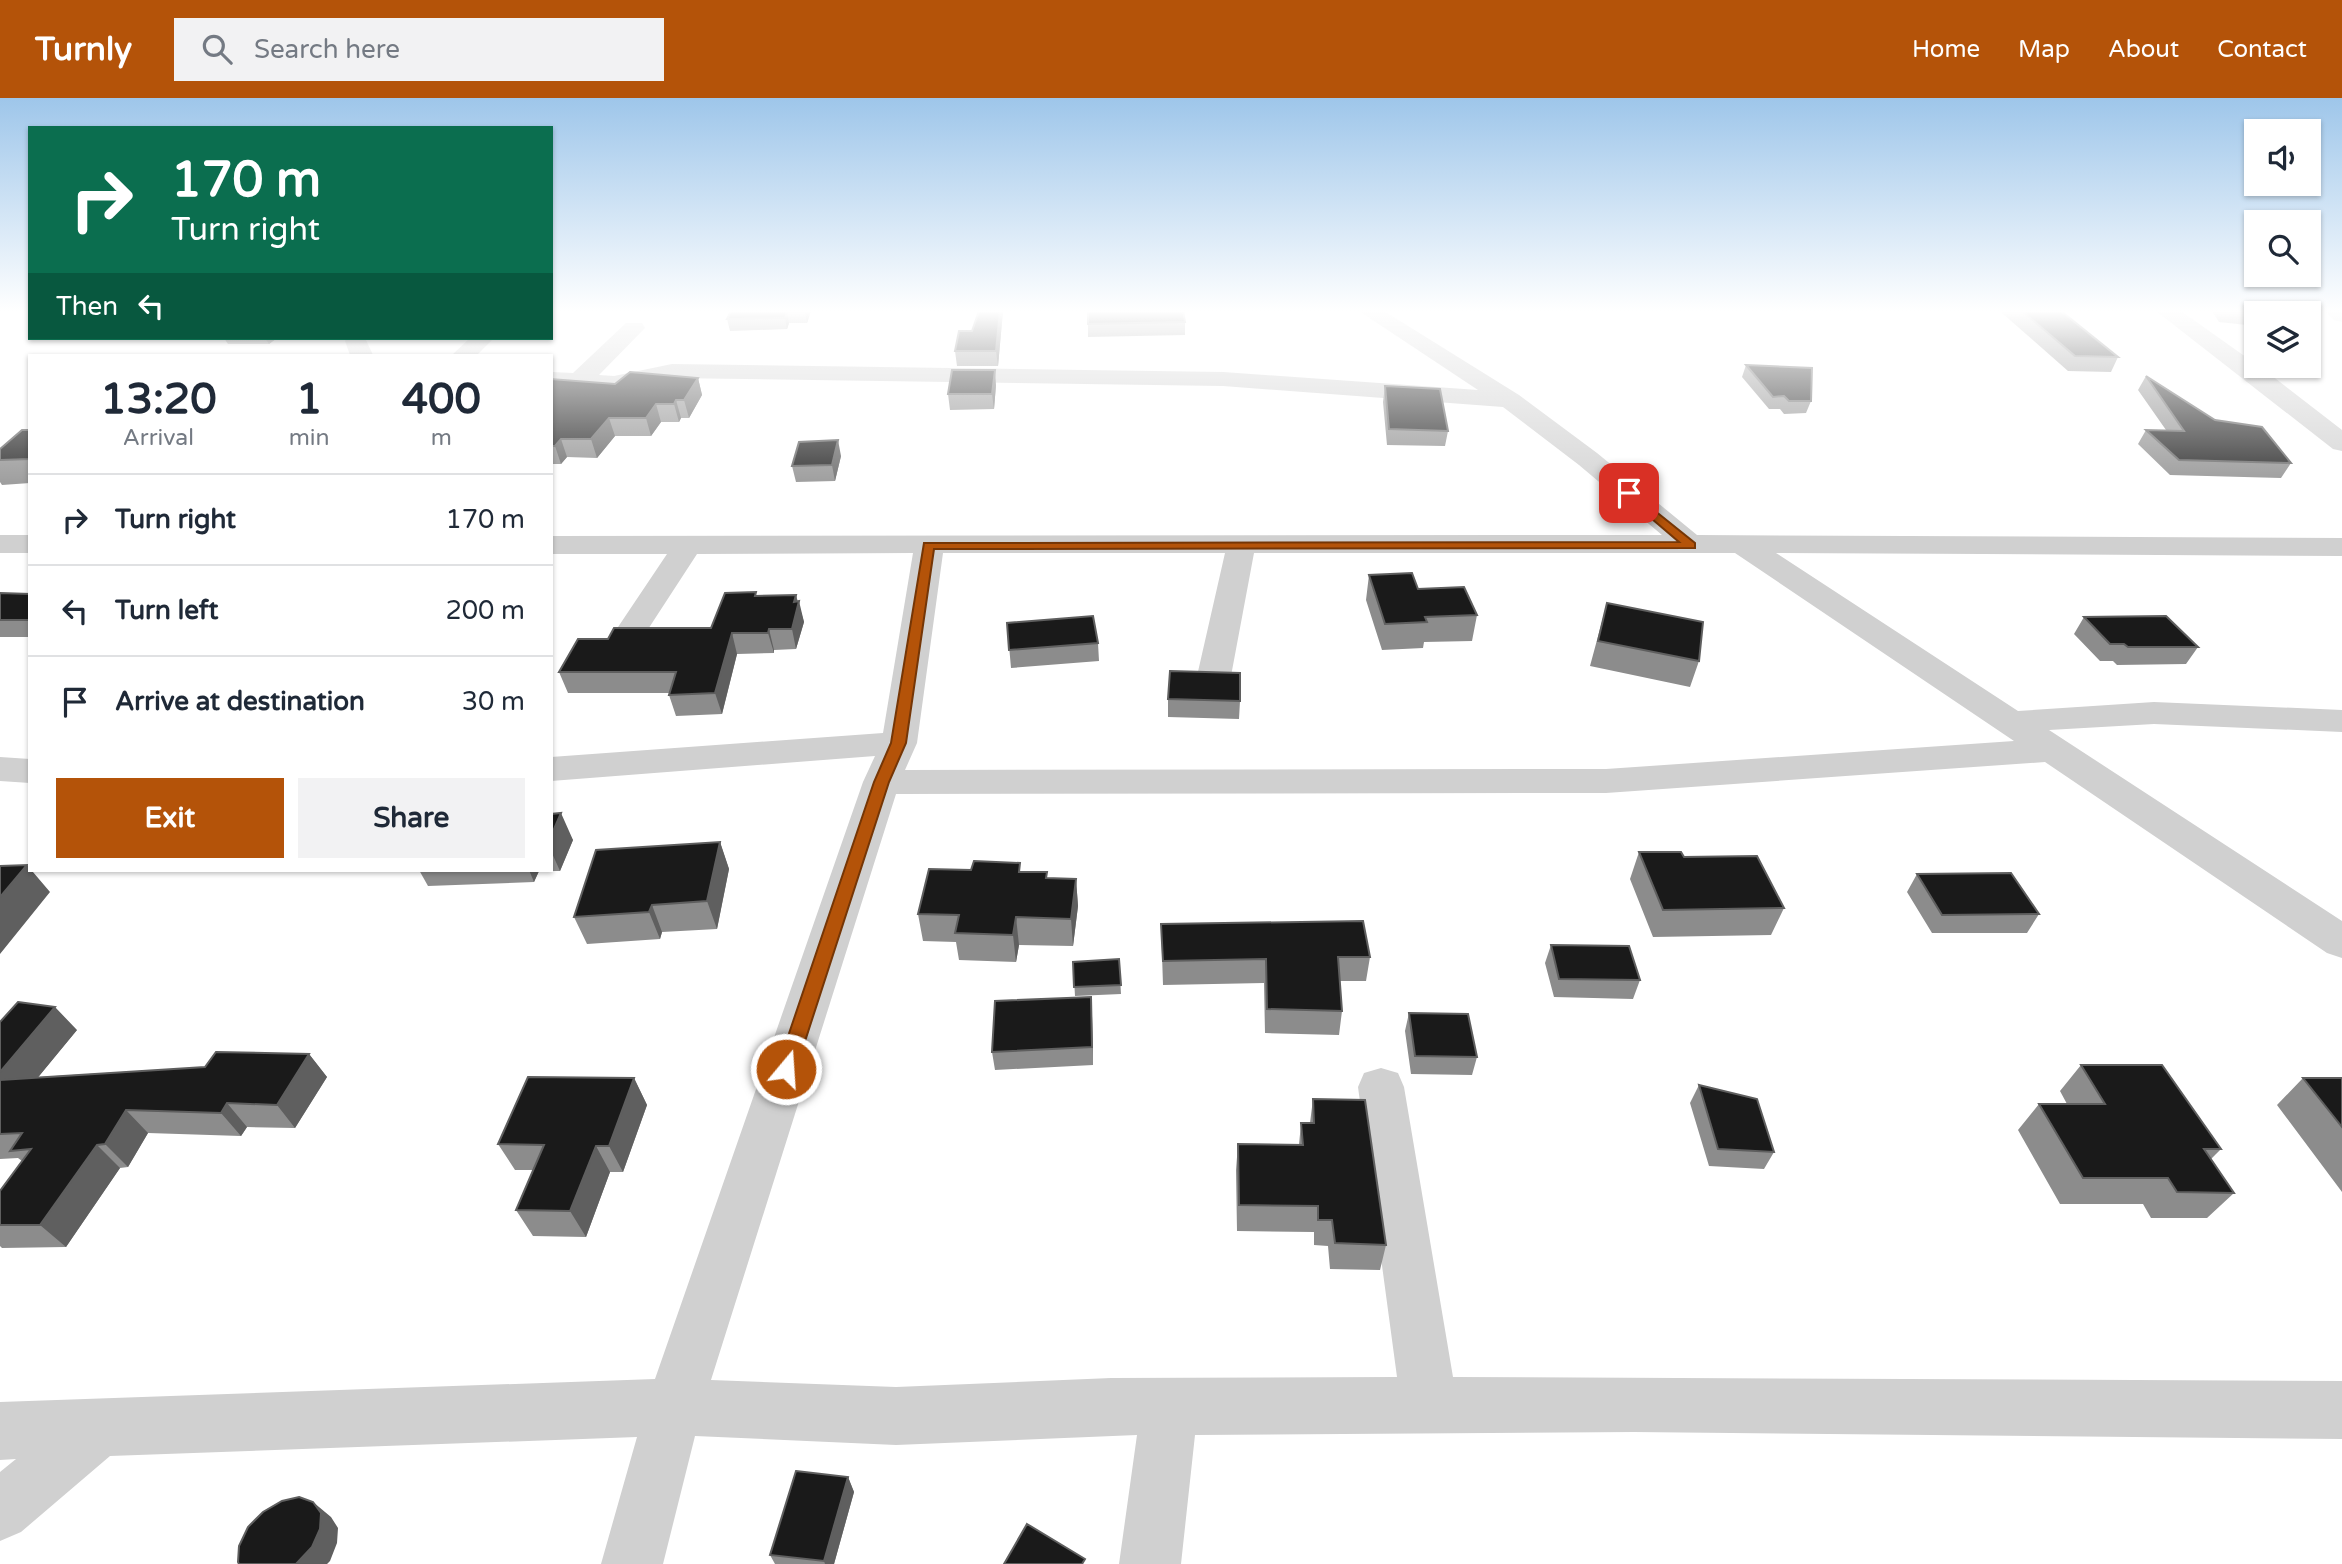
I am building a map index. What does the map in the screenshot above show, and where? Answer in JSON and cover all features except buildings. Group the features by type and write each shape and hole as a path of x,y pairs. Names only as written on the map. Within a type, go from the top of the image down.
{"street":[{"path":"557,379 614,383 633,379"},
{"path":"1229,379 1510,400"},
{"path":"1478,379 1510,400 1588,459 1691,545"},
{"path":"2262,379 2342,443"},
{"path":"0,544 28,544"},
{"path":"1742,544 2342,942"},
{"path":"553,545 1742,544 2342,547"},
{"path":"630,634 688,545"},
{"path":"632,1564 674,1407 890,763 929,545"},
{"path":"1214,676 1241,545"},
{"path":"2010,722 2154,713 2342,721"},
{"path":"553,769 890,763 1606,781 2052,750"},
{"path":"0,769 28,771"},
{"path":"1381,1087 1429,1406"},
{"path":"0,1431 674,1407 896,1416 1170,1407 1634,1404 2342,1410"},
{"path":"1150,1564 1170,1407"},
{"path":"0,1511 100,1427"}],"route":[{"path":"786,1069 881,782 899,743 929,545 1691,545 1629,493"}]}
